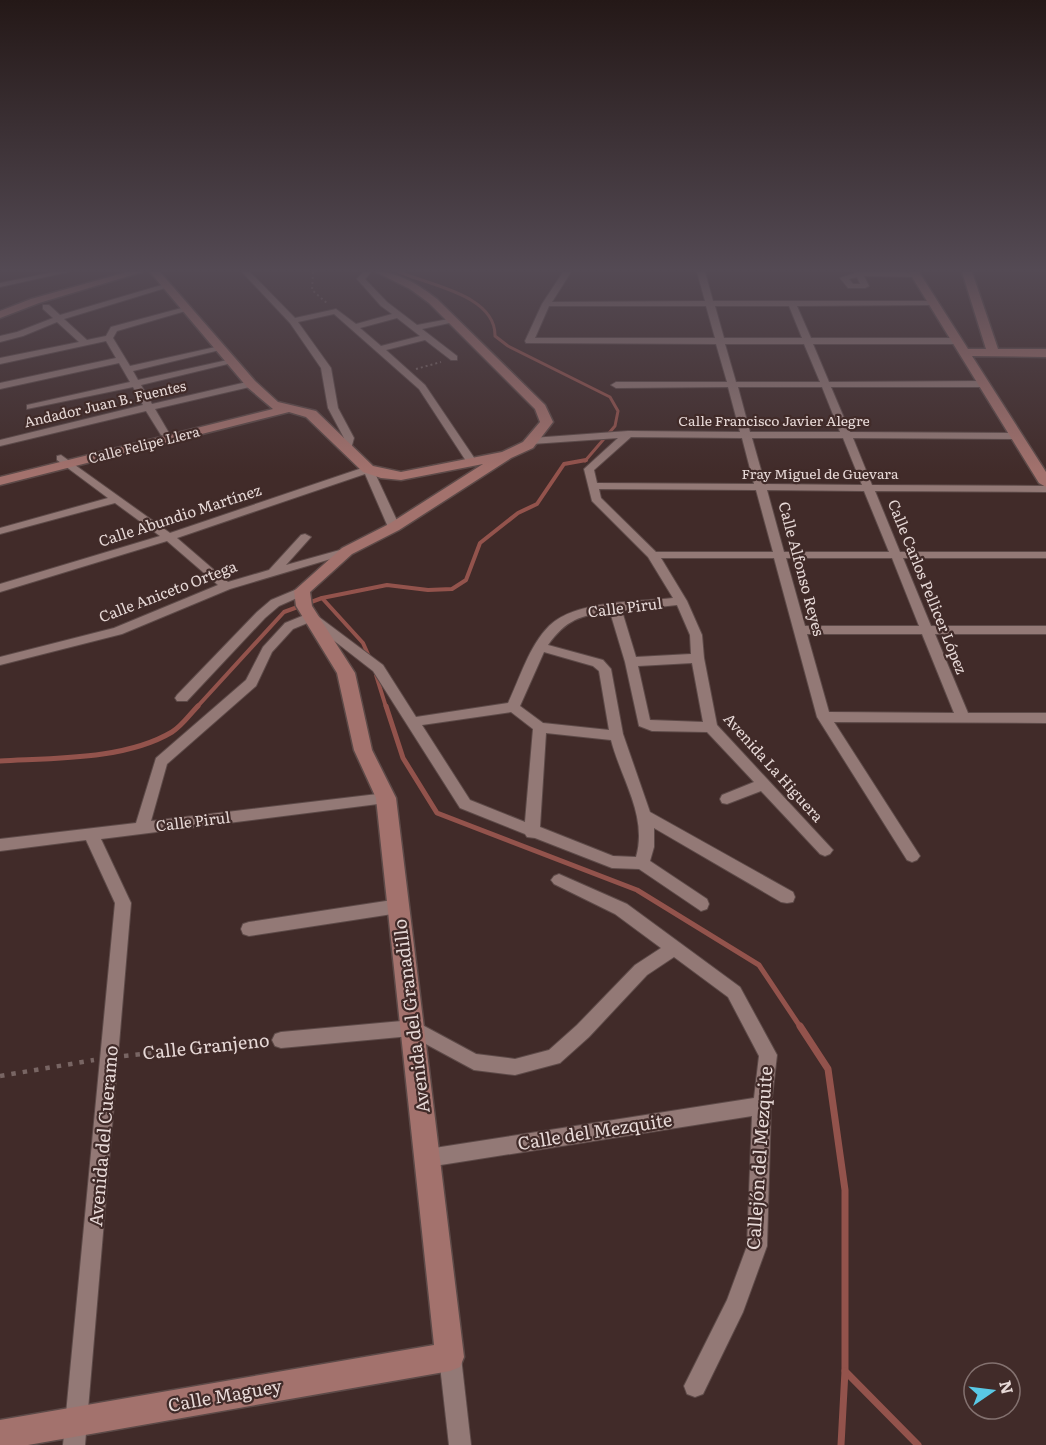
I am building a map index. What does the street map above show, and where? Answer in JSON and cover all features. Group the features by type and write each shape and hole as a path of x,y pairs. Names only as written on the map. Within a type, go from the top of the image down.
{"street":[{"path":"0,361 100,339"},
{"path":"110,339 164,433"},
{"path":"212,339 251,384 281,407 311,414 347,447 368,469 394,527"},
{"path":"306,339 326,368 333,408 349,438 347,447"},
{"path":"369,339 422,387 472,462"},
{"path":"380,349 415,339"},
{"path":"432,339 454,358"},
{"path":"142,828 161,762 250,683 267,650 289,627 304,602 347,551 394,527 506,455 528,445 547,422 542,408 471,339"},
{"path":"530,339 808,341 961,346 993,352 1046,353"},
{"path":"957,339 1046,483"},
{"path":"989,339 993,352"},
{"name":"Calle Carlos Pellicer López","path":"808,341 963,718"},
{"name":"Calle Alfonso Reyes","path":"721,342 824,717 912,856"},
{"path":"126,370 220,349"},
{"path":"0,386 121,360"},
{"path":"30,407 232,362"},
{"name":"Andador Juan B. Fuentes","path":"0,443 251,384"},
{"path":"616,386 983,384"},
{"name":"Calle Felipe Llera","path":"0,481 164,433 281,407"},
{"name":"Calle Felipe Llera","path":"0,472 64,461 281,407"},
{"path":"593,486 589,469 626,435"},
{"name":"Calle Francisco Javier Alegre","path":"532,441 626,435 1016,436"},
{"path":"368,469 386,475 401,476 506,455"},
{"path":"64,461 169,537 226,586"},
{"name":"Calle Abundio Martínez","path":"0,588 169,537 368,469"},
{"name":"Fray Miguel de Guevara","path":"593,486 761,489 1046,489"},
{"name":"Avenida La Higuera","path":"593,486 596,499 653,555 681,601 696,635 711,727 825,850"},
{"path":"0,531 116,499"},
{"path":"273,572 305,537"},
{"name":"Calle Aniceto Ortega","path":"0,661 118,631 226,586 347,551"},
{"path":"653,555 1046,555"},
{"name":"Calle Pirul","path":"513,707 540,647 553,629 568,617 594,610 681,601"},
{"path":"182,698 275,603 304,602 378,668 465,804 532,833 612,862 642,863 701,904"},
{"name":"Avenida del Granadillo","path":"304,602 346,673 363,750 386,798 460,1445"},
{"path":"612,608 631,662 640,715 644,723 652,726 711,727"},
{"path":"800,630 1046,630"},
{"path":"540,647 598,663 605,669 616,736 643,816 648,849 642,863"},
{"path":"631,662 698,658"},
{"path":"412,722 513,707 540,727 616,736"},
{"path":"824,717 1046,718"},
{"path":"532,833 540,727"},
{"path":"727,799 762,784"},
{"name":"Calle Pirul","path":"0,845 386,798"},
{"path":"643,816 787,897"},
{"name":"Avenida del Cueramo","path":"76,1433 123,903 91,834"},
{"name":"Callejón del Mezquite","path":"559,880 621,909 734,992 768,1055 762,1106 757,1246 736,1305 695,1386"},
{"path":"249,928 399,906"},
{"path":"413,1028 474,1062 515,1067 554,1057 583,1031 641,970 675,947"},
{"name":"Calle Granjeno","path":"281,1040 413,1028"},
{"name":"Calle del Mezquite","path":"428,1158 762,1106"},
{"name":"Calle Maguey","path":"0,1435 76,1433 450,1357"}],"path":[{"path":"405,371 454,358"},
{"name":"Calle Granjeno","path":"0,1076 111,1057 281,1040"}],"waterway":[{"path":"499,339 508,346 610,397 618,411 615,426 586,460"},
{"path":"322,598 387,585 428,590 452,589 466,580 480,543 518,513 537,504 564,464 586,460"},
{"path":"197,707 284,612 322,598"},
{"path":"322,598 363,643 370,659"},
{"path":"376,675 386,707"},
{"path":"0,761 89,756 133,748 172,732 198,706"},
{"path":"386,706 403,758 437,813 637,890 759,965 801,1028"},
{"path":"800,1026 828,1069 845,1190 845,1371"},
{"path":"841,1445 845,1371"},
{"path":"845,1371 918,1445"}]}
